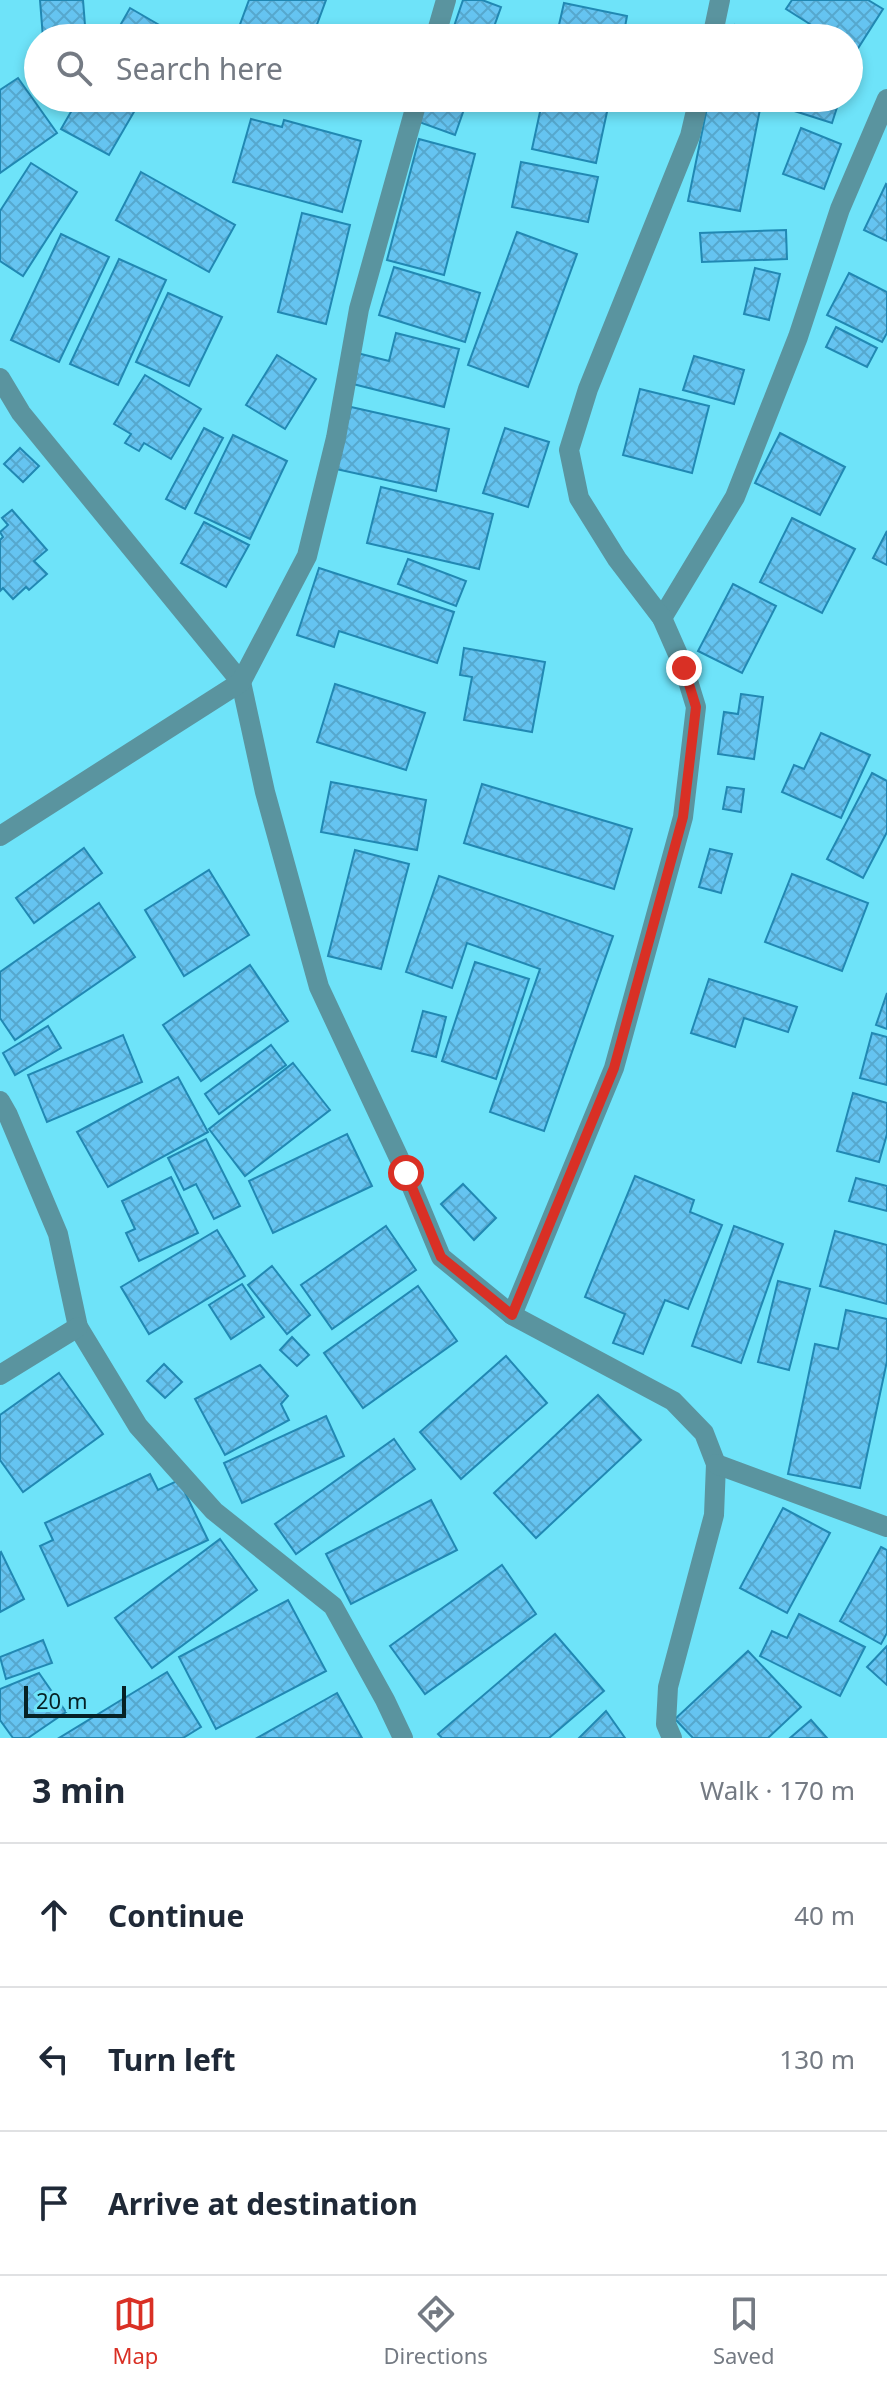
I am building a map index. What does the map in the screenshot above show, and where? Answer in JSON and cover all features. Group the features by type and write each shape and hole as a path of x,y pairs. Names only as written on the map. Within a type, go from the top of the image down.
{"street":[{"path":"439,24 446,0"},
{"path":"715,24 720,0"},
{"path":"662,618 735,497 798,337 840,209 887,99"},
{"path":"0,836 241,682 307,556 336,438 359,309 414,112"},
{"path":"512,1315 614,1068 683,817 696,707 684,668 662,618 617,559 579,498 569,450 588,389 690,136 696,112"},
{"path":"0,378 21,413 241,682 265,792 319,987 406,1173 441,1257 512,1315 673,1401 704,1433 716,1464 714,1515 668,1687 666,1724 672,1738"},
{"path":"3,1110 58,1234 78,1327 138,1426 214,1511 333,1606 403,1738"},
{"path":"0,1375 78,1327"},
{"path":"716,1464 887,1527"}],"building":[{"path":"40,0 83,0 85,24 42,24"},
{"path":"249,0 326,0 317,24 240,24"},
{"path":"463,0 482,0 501,7 495,24 455,24"},
{"path":"792,0 868,0 883,9 863,40 863,24 810,24 786,9"},
{"path":"564,3 627,16 626,24 559,24"},
{"path":"130,8 157,24 121,24"},
{"path":"18,78 24,86 24,112 42,112 57,133 0,173 0,90"},
{"path":"71,112 134,112 109,155 61,129"},
{"path":"423,112 463,112 455,135 419,122"},
{"path":"540,112 607,112 596,163 532,149"},
{"path":"706,112 759,112 740,211 688,201"},
{"path":"798,112 836,112 832,123"},
{"path":"251,119 282,127 284,120 361,141 342,212 233,182"},
{"path":"801,128 841,144 824,189 783,174"},
{"path":"419,139 475,154 444,275 387,260"},
{"path":"521,162 598,177 588,222 512,207"},
{"path":"31,163 77,192 23,276 0,261 0,211"},
{"path":"141,172 235,225 209,272 116,220"},
{"path":"887,185 887,241 864,230"},
{"path":"302,213 350,225 326,324 278,312"},
{"path":"786,230 787,259 702,262 700,233"},
{"path":"517,232 577,254 528,387 468,365"},
{"path":"61,234 109,257 59,362 11,340"},
{"path":"119,259 166,280 118,385 70,364"},
{"path":"394,267 480,293 465,342 379,315"},
{"path":"755,268 780,274 769,320 744,314"},
{"path":"849,273 887,292 887,333 882,342 827,315"},
{"path":"168,293 222,317 189,386 136,362"},
{"path":"836,327 877,348 867,367 826,347"},
{"path":"396,333 459,349 444,407 349,383 357,353 389,361"},
{"path":"277,355 316,379 285,429 246,405"},
{"path":"694,356 744,370 734,404 683,390"},
{"path":"145,375 201,409 171,459 144,443 139,451 125,443 131,434 114,424"},
{"path":"640,389 709,406 692,473 623,455"},
{"path":"351,407 449,429 436,491 336,469"},
{"path":"204,428 223,438 185,509 166,499"},
{"path":"505,428 549,442 528,507 483,493"},
{"path":"780,433 845,467 820,515 755,483"},
{"path":"233,435 287,461 250,539 195,513"},
{"path":"20,448 39,466 23,482 4,464"},
{"path":"381,487 493,514 479,569 367,543"},
{"path":"12,510 47,550 34,561 47,574 13,599 3,588 0,591 0,540 3,537 0,532 8,525 2,518"},
{"path":"792,518 855,549 822,613 760,582"},
{"path":"204,522 249,545 226,587 181,563"},
{"path":"887,531 887,565 873,558"},
{"path":"408,559 466,581 456,606 398,584"},
{"path":"319,568 454,612 437,663 339,631 334,647 297,635"},
{"path":"733,584 776,606 742,673 698,651"},
{"path":"464,648 545,662 532,732 464,720 472,677 460,675"},
{"path":"335,684 425,713 406,770 317,742"},
{"path":"741,694 763,697 754,759 718,754 724,712 738,714"},
{"path":"821,733 870,755 841,818 782,792 794,765 804,769"},
{"path":"872,773 887,781 887,832 863,878 827,859"},
{"path":"331,782 426,800 417,850 321,832"},
{"path":"482,784 632,829 614,889 464,843"},
{"path":"727,787 744,789 741,812 723,809"},
{"path":"84,848 102,873 34,923 16,898"},
{"path":"710,849 732,854 721,893 699,887"},
{"path":"355,850 409,864 381,969 328,956"},
{"path":"209,870 249,935 184,976 145,910"},
{"path":"792,874 868,903 842,971 765,942"},
{"path":"439,876 613,936 544,1131 490,1112 540,969 467,943 452,988 406,972"},
{"path":"99,903 135,957 15,1040 0,1018 0,972"},
{"path":"475,962 529,979 496,1079 442,1061"},
{"path":"250,965 288,1021 201,1081 163,1025"},
{"path":"709,979 797,1007 788,1032 744,1018 735,1047 691,1033"},
{"path":"887,993 887,1029 876,1025"},
{"path":"423,1011 446,1017 436,1057 412,1051"},
{"path":"48,1026 61,1048 15,1075 3,1053"},
{"path":"872,1033 887,1037 887,1085 860,1078"},
{"path":"123,1035 142,1082 47,1122 28,1075"},
{"path":"271,1045 286,1065 219,1114 205,1094"},
{"path":"293,1063 330,1110 245,1176 209,1129"},
{"path":"178,1077 208,1132 108,1187 77,1132"},
{"path":"853,1093 887,1103 887,1134 879,1162 837,1151"},
{"path":"347,1134 372,1186 273,1233 249,1181"},
{"path":"206,1139 240,1206 214,1219 196,1184 184,1190 168,1158"},
{"path":"635,1176 694,1200 690,1212 722,1225 688,1309 665,1300 643,1354 613,1343 625,1314 585,1297"},
{"path":"171,1177 198,1233 139,1261 126,1233 135,1229 122,1201"},
{"path":"856,1178 887,1186 887,1211 849,1201"},
{"path":"463,1184 496,1218 474,1240 441,1204"},
{"path":"386,1226 416,1270 332,1329 301,1285"},
{"path":"734,1226 783,1244 741,1363 692,1346"},
{"path":"217,1230 245,1276 149,1334 121,1287"},
{"path":"835,1231 887,1245 887,1304 820,1286"},
{"path":"272,1266 310,1315 287,1334 248,1285"},
{"path":"778,1281 810,1289 789,1370 758,1362"},
{"path":"242,1284 264,1317 231,1339 209,1305"},
{"path":"418,1286 457,1341 363,1408 324,1353"},
{"path":"846,1310 887,1319 887,1361 860,1488 788,1474 815,1344 838,1349"},
{"path":"292,1337 309,1355 297,1366 280,1350"},
{"path":"506,1356 547,1403 461,1479 420,1432"},
{"path":"164,1364 182,1382 165,1398 147,1381"},
{"path":"260,1365 288,1396 281,1404 289,1420 225,1455 195,1399"},
{"path":"59,1373 103,1434 23,1492 0,1460 0,1415"},
{"path":"598,1395 641,1440 536,1538 494,1493"},
{"path":"326,1416 344,1456 242,1503 224,1463"},
{"path":"394,1439 415,1469 296,1554 275,1524"},
{"path":"150,1474 158,1490 179,1480 208,1540 68,1606 40,1546 53,1540 45,1523"},
{"path":"431,1500 457,1550 351,1604 326,1554"},
{"path":"783,1508 830,1533 787,1613 740,1588"},
{"path":"220,1539 257,1590 152,1668 115,1618"},
{"path":"881,1547 887,1550 887,1633 881,1644 840,1621"},
{"path":"0,1553 24,1599 0,1612"},
{"path":"502,1565 536,1614 425,1694 390,1646"},
{"path":"288,1600 326,1671 216,1729 179,1657"},
{"path":"799,1614 865,1647 840,1696 760,1656 772,1631 787,1638"},
{"path":"555,1634 604,1691 549,1738 442,1738 438,1734"},
{"path":"43,1640 52,1663 6,1679 0,1657"},
{"path":"887,1646 887,1685 867,1667"},
{"path":"748,1651 801,1707 768,1738 693,1738 675,1719"},
{"path":"167,1672 201,1727 183,1738 59,1738"},
{"path":"39,1673 66,1712 28,1738 13,1738 0,1720 0,1689"},
{"path":"337,1693 362,1738 257,1738"},
{"path":"606,1711 625,1738 579,1738"},
{"path":"811,1720 827,1738 790,1738"}],"route":[{"path":"406,1173 441,1257 512,1315 614,1068 683,817 696,707 684,668"}]}
